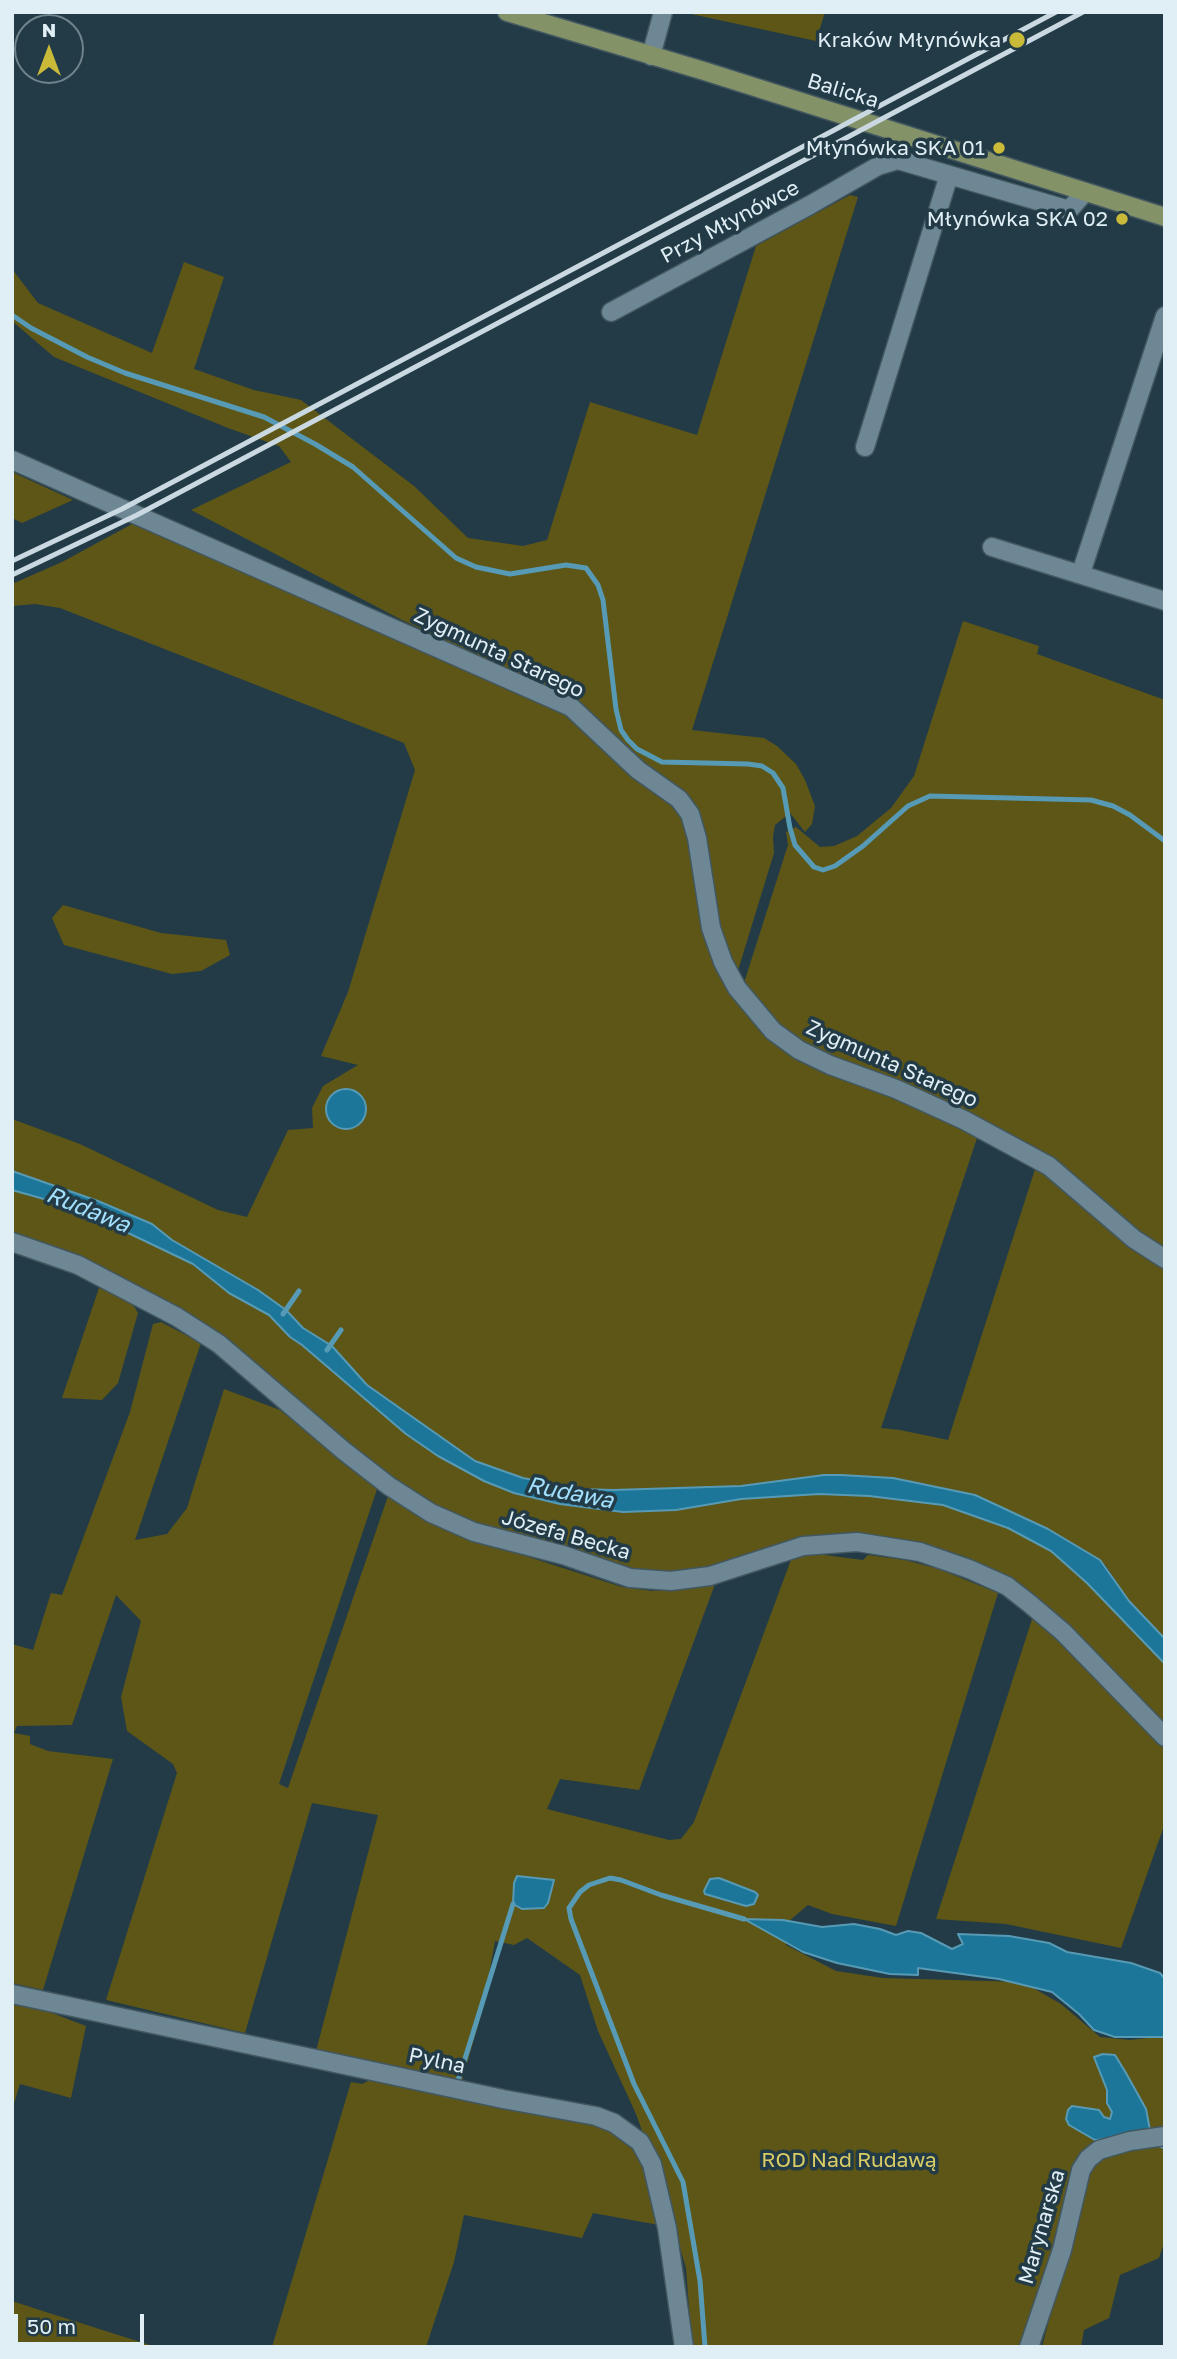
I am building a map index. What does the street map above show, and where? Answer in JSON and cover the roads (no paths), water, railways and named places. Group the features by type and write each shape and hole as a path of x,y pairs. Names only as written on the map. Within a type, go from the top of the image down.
{"street":[{"name":"Balicka","path":"507,12 1165,216"},
{"path":"651,56 663,12"},
{"name":"Przy Młynówce","path":"611,312 878,166 898,160 1069,210 1085,192"},
{"path":"865,447 949,175"},
{"path":"1082,573 1165,316"},
{"name":"Zygmunta Starego","path":"12,460 571,706 638,770 679,799 690,814 697,838 711,928 723,962 737,988 773,1031 799,1050 964,1120 1049,1166 1134,1239 1165,1259"},
{"path":"992,547 1165,601"},
{"name":"Józefa Becka","path":"12,1242 78,1265 177,1317 219,1344 389,1486 431,1513 463,1528 563,1555 630,1578 671,1581 710,1576 803,1546 833,1542 881,1544 946,1560 1007,1586 1030,1604 1063,1632 1165,1737"},
{"name":"Pylna","path":"12,1994 596,2116 614,2123 640,2142 652,2164 667,2228 684,2347"},
{"name":"Marynarska","path":"1029,2347 1062,2250 1082,2170 1088,2159 1099,2150 1130,2141 1165,2136"}],"water":[{"path":"346,1089 354,1090 360,1095 365,1101 365,1117 360,1123 354,1128 346,1129 338,1128 332,1123 327,1117 326,1109 327,1101 332,1095 338,1090"},
{"name":"Rudawa","path":"12,1171 98,1201 152,1224 172,1240 258,1290 286,1310 303,1328 332,1346 367,1385 475,1461 523,1478 579,1489 741,1486 841,1475 893,1478 975,1495 1048,1529 1100,1560 1129,1601 1165,1639 1165,1664 1087,1583 1051,1551 1008,1528 943,1505 869,1496 819,1494 741,1499 676,1510 623,1512 560,1504 514,1493 484,1481 438,1456 406,1434 290,1337 269,1315 229,1293 193,1264 124,1231 44,1199 12,1190"},
{"path":"517,1876 554,1880 544,1908 522,1909 513,1904"},
{"path":"719,1878 755,1892 758,1895 754,1904 746,1906 705,1894 710,1879"},
{"path":"744,1919 783,1920 822,1927 854,1924 896,1935 908,1931 921,1933 952,1949 963,1944 958,1934 1009,1936 1049,1943 1067,1952 1131,1963 1160,1973 1165,1979 1165,2037 1115,2037 1094,2030 1052,1992 999,1979 918,1968 918,1975 890,1974 837,1963 803,1952"},
{"path":"1103,2054 1115,2055 1146,2109 1150,2130 1095,2140 1069,2125 1066,2119 1072,2106 1099,2110 1104,2117 1110,2119 1112,2112 1107,2103 1107,2090 1094,2057"}],"waterway":[{"path":"12,315 87,357 125,373 264,417 315,444 353,467 456,558 476,567 510,574 566,565 586,568 598,585 603,600 616,709 621,730 628,740 637,749 662,762 748,764 762,766 773,773 783,788 795,845 814,867 823,870 835,866 863,846 908,806 930,796 1091,800 1113,806 1130,815 1165,841"},
{"path":"283,1314 299,1291"},
{"path":"327,1350 341,1330"},
{"path":"705,2347 700,2281 683,2182 634,2084 569,1908 580,1892 589,1885 610,1878 744,1919"},
{"path":"454,2083 459,2078 513,1904"},
{"path":"1157,2144 1165,2147"}],"railway":[{"path":"12,561 122,509 1056,12"},
{"path":"12,575 137,515 1083,12"}],"place":[{"name":"Kraków Młynówka","path":"1017,40"},
{"name":"Młynówka SKA 01","path":"999,148"},
{"name":"Młynówka SKA 02","path":"1122,219"}],"park label":[{"name":"ROD Nad Rudawą","path":"849,2160"}]}
